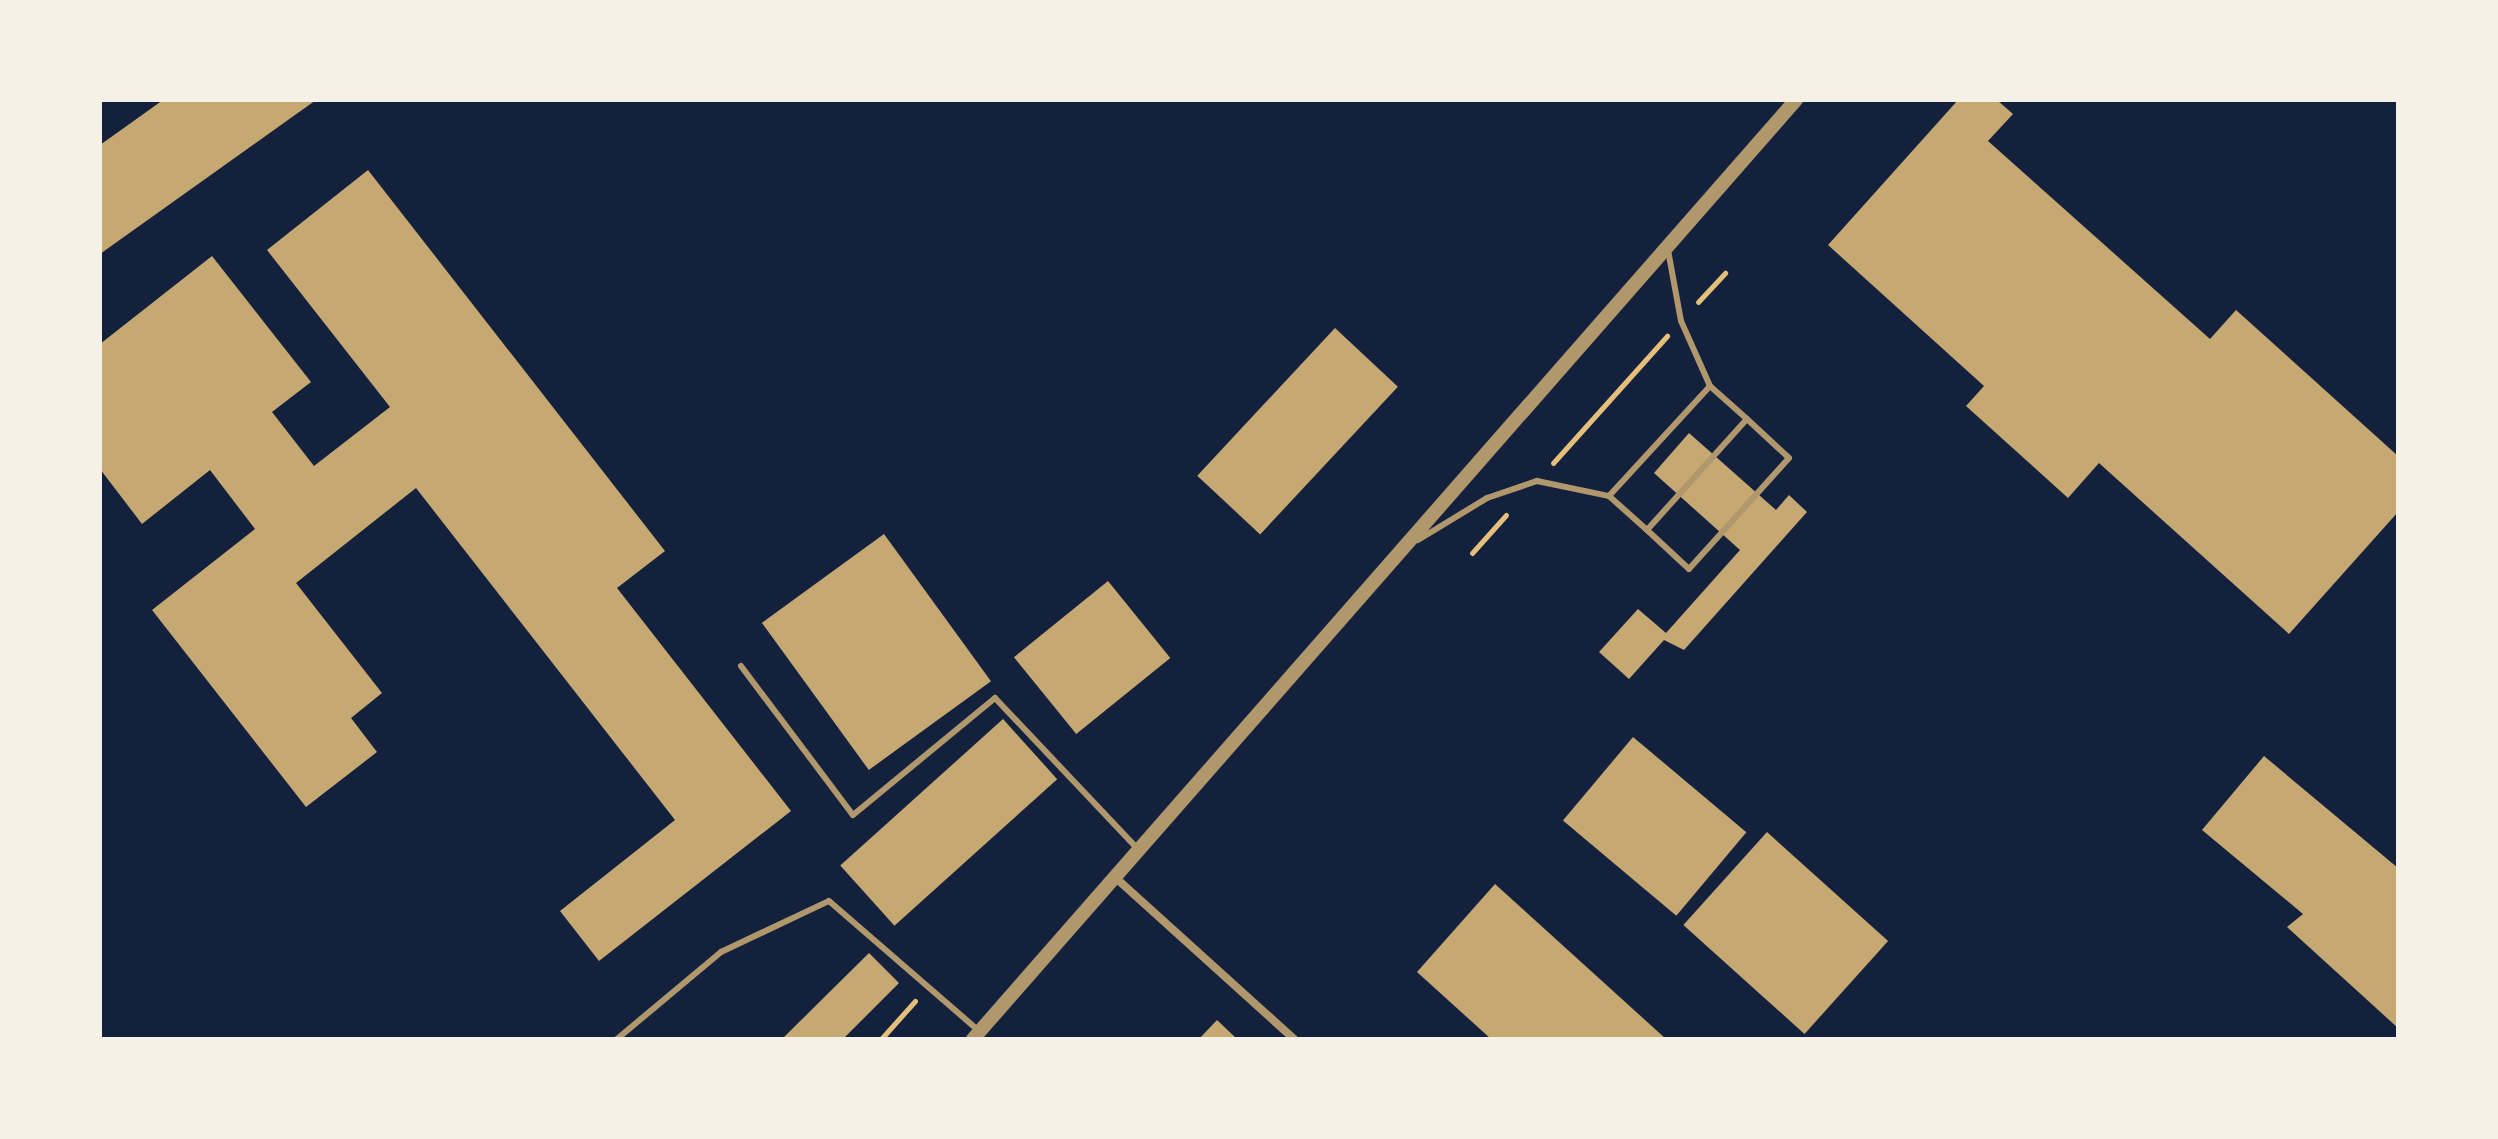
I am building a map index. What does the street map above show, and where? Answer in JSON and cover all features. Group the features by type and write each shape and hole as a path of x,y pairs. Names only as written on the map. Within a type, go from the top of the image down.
{"street":[{"path":"976,1035 1117,879 1796,100"},
{"path":"1117,879 1294,1039"}],"lane":[{"path":"1401,550 1487,498 1537,481 1609,496 1689,569 1789,458 1710,386 1681,321 1668,247"},
{"path":"1609,496 1710,386"},
{"path":"1647,530 1747,419"},
{"path":"741,666 853,815 995,698 1141,851"},
{"path":"617,1039 721,952 829,901 929,987 976,1035"}],"path":[{"path":"1472,553 1725,273"},
{"path":"881,1039 929,987"}],"building":[{"path":"163,100 316,100 100,254 100,145"},
{"path":"1958,100 1997,100 2013,114 1988,141 2210,339 2236,310 2398,456 2398,512 2289,634 2099,463 2068,498 1966,406 1984,386 1828,245"},
{"path":"368,170 665,551 617,588 791,811 599,961 560,911 675,820 416,488 296,583 382,693 351,718 377,752 306,807 152,610 255,529 210,470 142,524 100,469 100,344 212,256 311,382 272,412 314,466 390,407 267,250"},
{"path":"1335,328 1398,387 1260,534 1197,476"},
{"path":"1689,433 1776,510 1789,495 1807,512 1684,650 1664,640 1629,679 1599,652 1638,609 1666,633 1740,550 1654,473"},
{"path":"884,534 991,681 869,770 762,623"},
{"path":"1108,581 1170,658 1076,734 1014,657"},
{"path":"1003,719 1057,779 894,926 840,866"},
{"path":"1633,737 1746,832 1676,916 1563,820"},
{"path":"2264,756 2398,868 2398,1028 2287,927 2303,914 2202,830"},
{"path":"1767,832 1888,941 1804,1034 1683,925"},
{"path":"1495,884 1666,1039 1491,1039 1417,972"},
{"path":"869,953 899,983 843,1039 782,1039"},
{"path":"1217,1020 1237,1039 1199,1039"}]}
